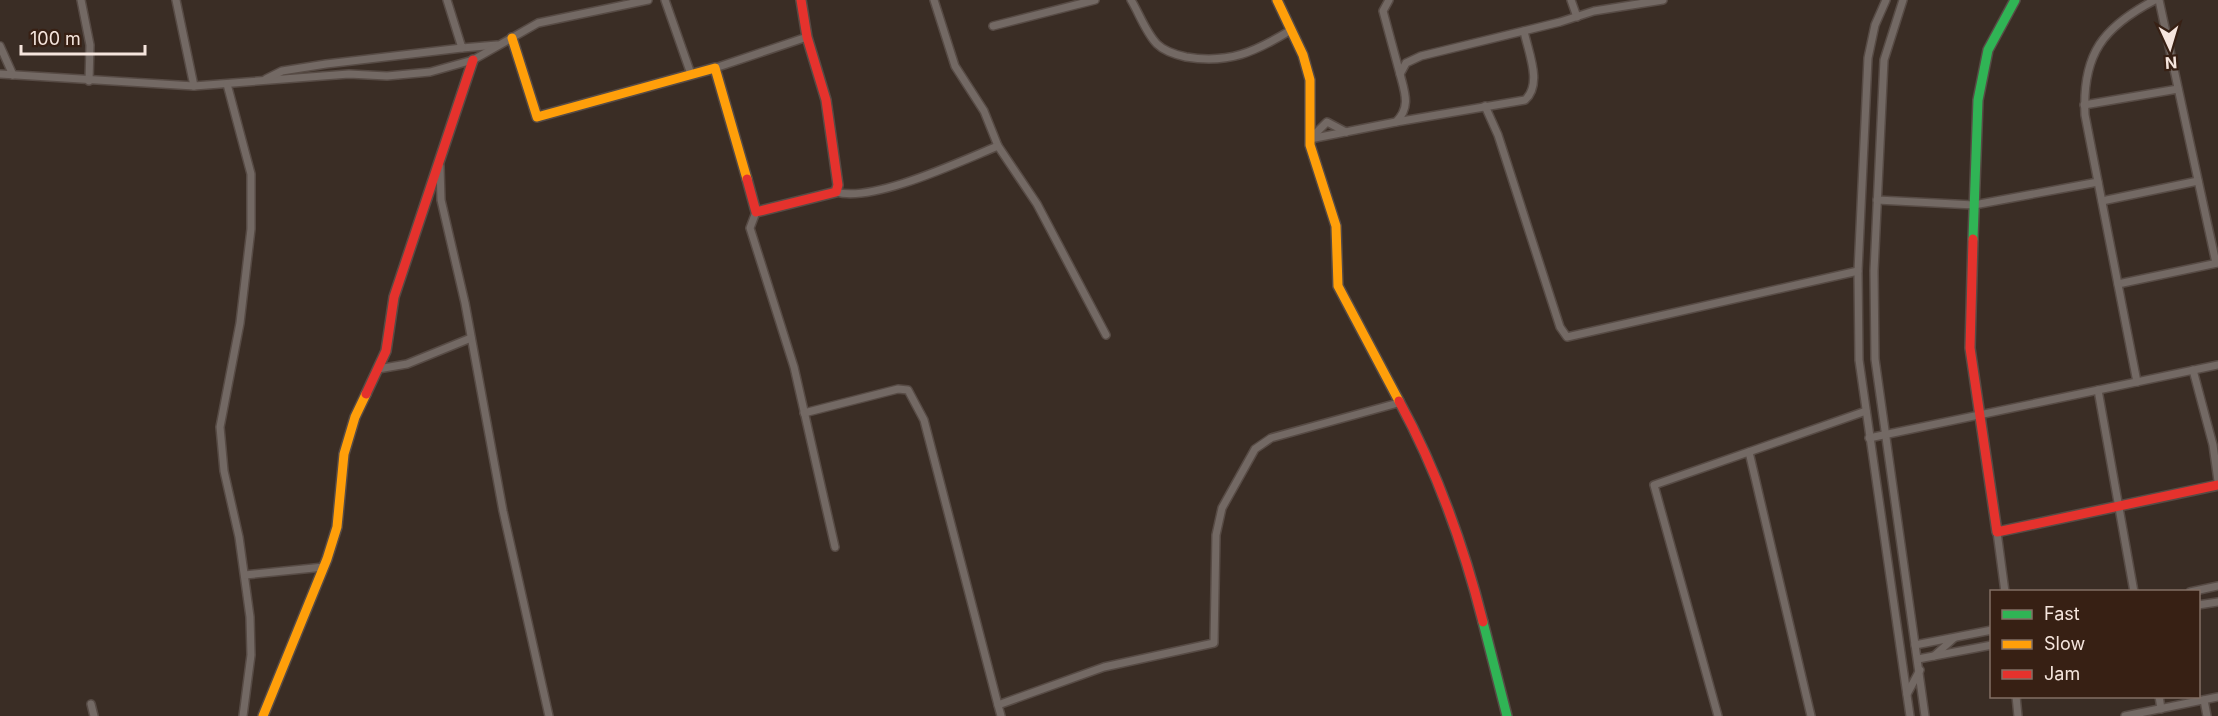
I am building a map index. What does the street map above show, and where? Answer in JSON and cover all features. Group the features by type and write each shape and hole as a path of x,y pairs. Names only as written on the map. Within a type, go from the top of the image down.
{"street":[{"path":"81,0 90,45 89,81"},
{"path":"176,0 194,86"},
{"path":"447,0 462,48"},
{"path":"0,74 194,86 349,74 387,76 430,72 473,60 538,23 648,0"},
{"path":"665,0 691,74"},
{"path":"801,0 807,37 826,100 838,185 836,192"},
{"path":"934,0 955,66 984,111 998,146 1036,204 1106,335"},
{"path":"993,26 1095,0"},
{"path":"1131,0 1157,44 1181,56 1202,60 1228,59 1249,53 1291,30"},
{"path":"1277,0 1303,55 1310,80 1310,139 1336,226 1338,286 1398,403 1417,434 1452,525 1480,609 1507,716"},
{"path":"1389,0 1383,11 1407,100 1405,113 1396,122"},
{"path":"1571,0 1576,17"},
{"path":"1400,74 1406,63 1421,56 1594,11 1664,0"},
{"path":"1886,0 1875,26 1868,58 1858,271 1859,360 1910,716"},
{"path":"1903,0 1884,60 1874,271 1875,359 1925,716"},
{"path":"2005,590 1970,348 1978,100 1988,50 2015,0"},
{"path":"2118,284 2217,263 2157,0 2125,16 2104,36 2092,58 2084,86 2084,105 2098,182 2137,382"},
{"path":"1310,139 1525,100 1532,94 1535,84 1524,31"},
{"path":"512,38 537,117 588,105 716,68 807,37"},
{"path":"261,81 282,71 499,45"},
{"path":"0,46 13,75"},
{"path":"263,716 324,567 337,527 344,454 355,417 386,351 394,297 473,60"},
{"path":"716,68 756,212 750,228 781,318 835,547"},
{"path":"227,84 252,174 251,229 240,323 220,427 224,471 240,537 250,617 251,655 243,716"},
{"path":"2084,105 2178,89"},
{"path":"1485,106 1498,135 1560,327 1567,337 1858,271"},
{"path":"1310,139 1327,122 1346,132"},
{"path":"756,212 836,192 844,195 887,189 998,146"},
{"path":"440,157 441,200 471,338 503,511 549,716"},
{"path":"2102,201 2198,181"},
{"path":"1877,200 1974,206 2098,182"},
{"path":"378,369 407,364 471,338"},
{"path":"1869,438 2218,365"},
{"path":"1997,532 2218,483 2215,445 2193,370"},
{"path":"804,413 898,389 908,390 924,420 1001,716"},
{"path":"2098,390 2134,590"},
{"path":"998,705 1104,667 1214,643 1216,535 1221,508 1255,449 1272,438 1398,403"},
{"path":"1718,716 1654,485 1866,411"},
{"path":"1749,452 1811,716"},
{"path":"245,575 324,567"},
{"path":"2196,590 2218,586"},
{"path":"2200,605 2218,602"},
{"path":"1915,645 1990,630"},
{"path":"1934,656 1954,638"},
{"path":"1918,659 1990,645"},
{"path":"1907,695 1920,670"},
{"path":"2126,716 2218,697"},
{"path":"2016,698 2018,716"},
{"path":"2159,698 2161,708"},
{"path":"2204,700 2207,716"},
{"path":"91,704 94,716"}],"traffic: fast":[{"path":"1973,239 1978,100 1988,50 2015,0"},
{"path":"1483,622 1507,716"}],"traffic: slow":[{"path":"1277,0 1303,55 1310,80 1310,145 1336,226 1338,286 1399,401"},
{"path":"512,38 537,117 715,68 747,179"},
{"path":"263,716 327,559 337,527 344,454 355,417 366,394"}],"traffic: jam":[{"path":"747,179 756,212 836,192 838,185 826,100 807,37 801,0"},
{"path":"366,394 386,351 394,297 473,60"},
{"path":"1973,239 1970,348 1997,532 2218,485"},
{"path":"1399,401 1448,509 1483,622"}]}
